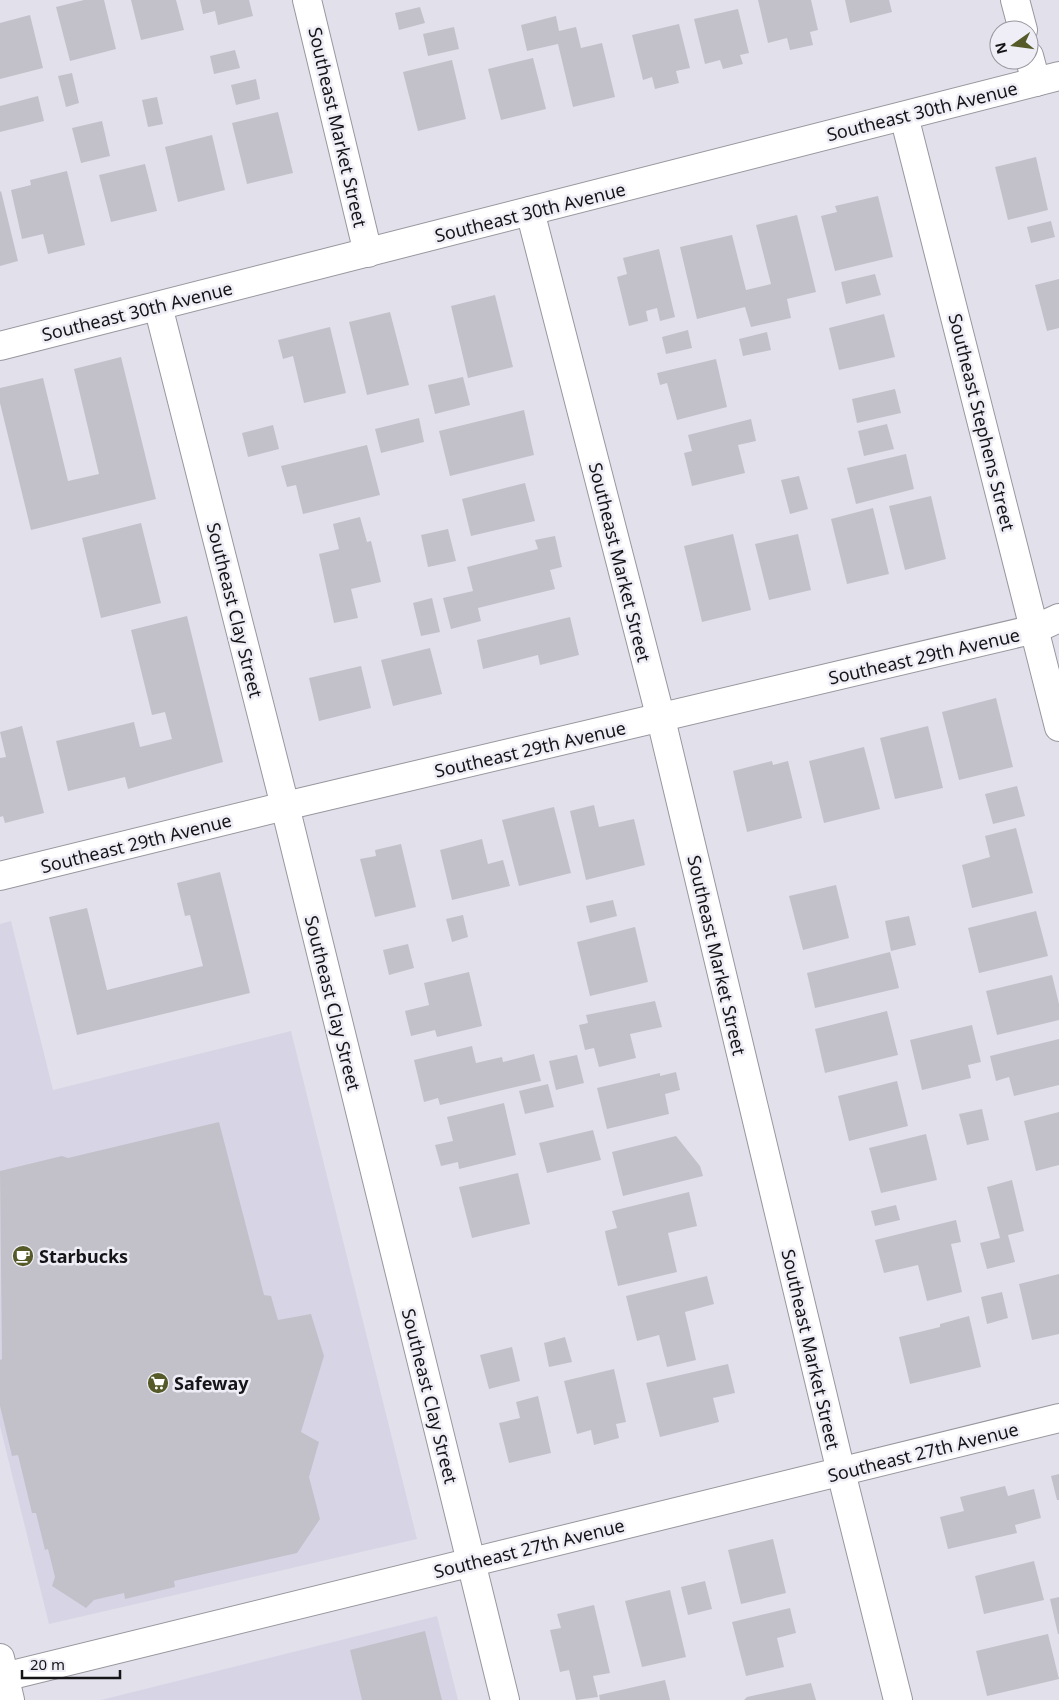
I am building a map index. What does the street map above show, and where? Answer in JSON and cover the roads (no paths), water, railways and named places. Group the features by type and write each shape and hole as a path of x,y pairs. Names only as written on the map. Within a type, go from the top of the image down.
{"street":[{"name":"Southeast Market Street","path":"307,0 368,253"},
{"path":"1015,0 1020,20"},
{"path":"1039,69 1047,79"},
{"name":"Southeast 30th Avenue","path":"0,346 1047,79"},
{"name":"Southeast Stephens Street","path":"904,116 1059,727"},
{"name":"Southeast Market Street","path":"530,211 661,719 841,1472 898,1700"},
{"name":"Southeast Clay Street","path":"158,306 285,806 505,1700"},
{"name":"Southeast 29th Avenue","path":"0,876 285,806 661,719 1035,629 1059,618"},
{"name":"Southeast 27th Avenue","path":"4,1678 1059,1418"}],"place":[{"name":"Starbucks","path":"23,1256"},
{"name":"Safeway","path":"158,1383"}]}
